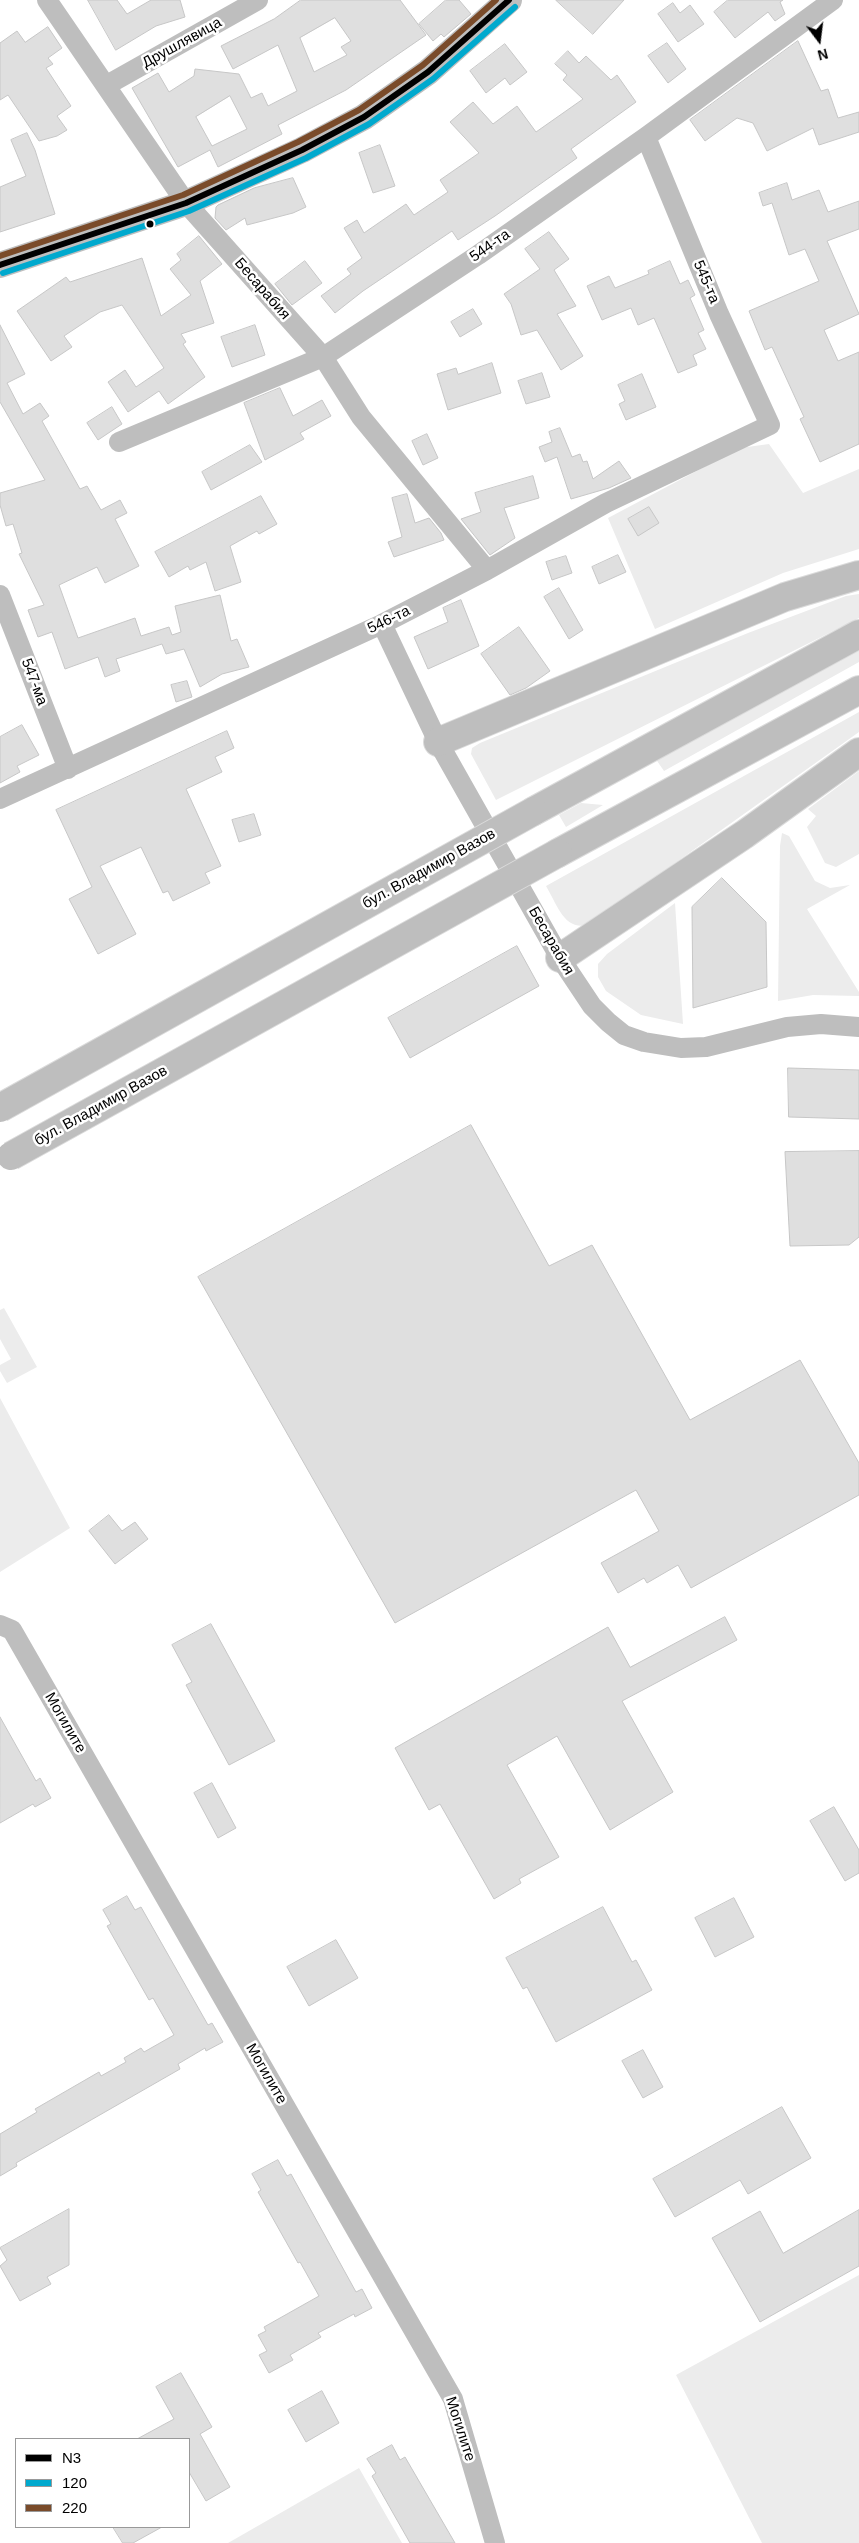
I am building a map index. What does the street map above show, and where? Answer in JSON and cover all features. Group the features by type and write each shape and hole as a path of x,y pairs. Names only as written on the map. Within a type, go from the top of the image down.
{"main road":[{"path":"438,742 785,597 859,575"},
{"name":"бул. Владимир Вазов","path":"0,1108 534,811 859,634"},
{"name":"бул. Владимир Вазов","path":"0,1162 558,853 859,690"},
{"path":"560,958 745,834 859,752"}],"street":[{"name":"Бесарабия","path":"47,0 186,203 322,357 361,417 487,570"},
{"name":"Друшлявица","path":"106,85 258,0"},
{"path":"0,265 186,203 302,150 364,117 428,72 510,0"},
{"name":"544-та","path":"119,442 322,357 478,255 646,138 833,0"},
{"name":"545-та","path":"646,138 719,314 770,425"},
{"name":"546-та","path":"0,799 382,624 487,570 606,504 770,425"},
{"name":"547-ма","path":"0,595 68,769"},
{"name":"Бесарабия","path":"382,624 438,742 560,958 592,1006 608,1022 624,1035 665,1047 706,1047 787,1027 821,1024 859,1027"},
{"name":"Могилите","path":"0,1625 12,1630 453,2399 495,2543"}],"shaded area":[{"path":"769,444 803,493 859,469 859,549 783,573 655,629 608,518 740,448"},
{"path":"859,594 859,618 496,800 471,754 472,748 480,743 748,633 846,596"},
{"path":"859,646 859,662 664,771 655,758"},
{"path":"859,712 859,732 588,925 580,926 573,924 567,920 558,908 546,886"},
{"path":"859,771 859,854 836,867 825,863 807,827 816,816 808,809"},
{"path":"581,803 603,805 566,827 559,815"},
{"path":"782,833 789,836 815,881 830,888 850,885 807,909 859,992 859,996 813,995 778,1001 780,846"},
{"path":"675,903 683,1024 641,1015 606,991 598,977 598,964 607,954"},
{"path":"4,1308 37,1367 7,1383 0,1371 0,1365 11,1359 0,1339 0,1310"},
{"path":"0,1398 70,1528 0,1572"},
{"path":"859,2275 859,2543 762,2543 676,2375"},
{"path":"359,2468 402,2543 228,2543"}],"building":[{"path":"88,0 117,0 127,14 151,0 180,0 185,17 156,26 116,50"},
{"path":"301,0 400,0 426,35 346,90 278,125 282,134 218,167 210,150 178,167 132,88 158,73 169,92 194,76 195,69 239,74 251,98 262,93 268,106 297,91 278,45 233,69 221,46 274,19","holes":["335,18 351,41 341,47 347,55 314,72 300,38","230,96 247,129 212,146 196,117"]},
{"path":"446,0 459,0 471,14 444,37 441,34 433,41 419,24"},
{"path":"556,0 624,0 593,34"},
{"path":"728,0 783,0 780,2 785,14 775,21 768,12 735,38 714,12"},
{"path":"673,3 680,13 690,5 704,24 678,42 658,14"},
{"path":"48,27 62,48 48,58 53,64 46,68 71,106 57,116 67,130 57,136 39,141 8,95 0,100 0,43 17,31 25,42"},
{"path":"798,41 821,91 828,89 838,118 859,112 859,132 819,145 813,128 767,151 753,123 737,118 705,141 690,120"},
{"path":"667,43 686,69 668,83 648,56"},
{"path":"505,44 527,72 510,85 505,78 486,93 470,71"},
{"path":"568,51 579,63 586,56 611,80 617,75 636,102 571,149 577,158 495,216 458,240 452,231 363,291 335,313 321,296 351,274 347,269 362,258 344,228 357,220 364,233 406,204 414,215 448,192 440,180 479,153 450,122 473,102 493,124 517,106 536,132 583,99 563,80 567,75 555,64"},
{"path":"27,133 35,150 55,214 0,232 0,187 26,176 11,140"},
{"path":"380,145 395,186 373,193 359,153"},
{"path":"293,178 306,207 293,213 247,225 245,218 226,230 215,218 218,205 254,188"},
{"path":"787,183 792,200 819,190 828,212 859,201 859,229 827,241 859,314 824,330 838,361 859,352 859,444 820,462 800,419 804,417 772,347 765,350 749,311 819,281 805,249 789,255 772,203 763,206 759,193"},
{"path":"549,232 569,259 554,270 576,306 557,314 583,356 561,370 537,330 521,335 511,304 504,294 540,269 525,249"},
{"path":"199,236 222,264 200,281 214,323 181,334 186,342 183,344 205,377 168,404 159,391 128,412 108,382 125,370 136,387 164,368 122,305 100,312 64,336 72,347 51,361 17,311 66,277 70,282 142,258 161,316 191,295 170,269 181,260 177,254"},
{"path":"305,261 322,283 292,305 275,284"},
{"path":"670,261 680,284 688,280 695,295 690,298 704,330 698,333 706,349 693,355 697,365 678,373 654,318 638,325 631,308 602,320 587,286 609,276 615,288 649,274 648,271"},
{"path":"473,309 482,324 460,337 451,322"},
{"path":"0,325 25,374 7,383 23,414 40,403 49,416 42,421 80,489 87,486 101,510 120,500 127,513 115,519 139,566 105,583 97,567 59,585 78,638 135,618 141,636 169,627 172,635 181,632 175,606 220,595 231,641 237,639 249,667 222,674 200,687 184,649 166,654 162,644 116,659 120,671 105,677 98,657 65,669 52,632 38,637 28,610 44,605 19,554 22,553 13,524 6,526 0,505 0,493 45,480 0,402"},
{"path":"255,325 265,355 232,367 221,337"},
{"path":"492,363 501,393 448,410 437,374 456,368 458,374"},
{"path":"542,373 550,397 526,404 518,381"},
{"path":"642,374 656,407 626,420 619,404 625,401 618,385"},
{"path":"280,388 293,416 322,400 331,416 300,433 304,439 265,460 244,403"},
{"path":"112,407 122,424 98,440 87,423"},
{"path":"560,428 572,457 580,454 583,462 587,461 593,479 619,461 631,478 609,488 571,499 557,457 545,462 539,447 552,442 549,432"},
{"path":"427,434 438,458 423,465 412,441"},
{"path":"250,445 262,462 211,490 202,472"},
{"path":"533,476 539,498 504,508 515,538 490,555 461,519 481,512 475,493"},
{"path":"407,494 415,523 429,518 444,540 394,557 388,542 402,537 392,498"},
{"path":"261,496 277,524 259,534 257,531 230,546 241,582 215,591 206,562 190,570 188,566 169,577 155,552"},
{"path":"649,507 659,523 638,536 628,519"},
{"path":"618,555 626,572 599,584 592,567"},
{"path":"566,556 572,573 552,580 546,562"},
{"path":"559,588 583,630 569,639 544,597"},
{"path":"461,600 479,646 428,669 414,637 448,622 443,608"},
{"path":"519,627 550,671 526,688 510,695 481,654"},
{"path":"187,681 192,697 176,702 171,685"},
{"path":"22,725 39,755 17,766 20,772 0,783 0,737"},
{"path":"227,731 234,748 215,757 222,772 186,789 221,866 205,873 210,883 173,901 168,891 163,893 141,847 100,866 136,934 98,954 69,899 92,887 56,810"},
{"path":"254,814 261,835 239,842 232,820"},
{"path":"722,878 766,922 767,987 693,1008 692,907"},
{"path":"517,946 539,986 410,1058 388,1018"},
{"path":"788,1068 859,1070 859,1119 789,1117"},
{"path":"471,1125 549,1266 592,1245 690,1420 800,1360 859,1463 859,1495 691,1588 678,1565 647,1583 644,1578 618,1593 601,1563 659,1531 636,1490 395,1623 198,1277"},
{"path":"859,1151 859,1237 849,1245 790,1246 785,1152"},
{"path":"109,1515 122,1531 135,1522 148,1539 115,1564 89,1531"},
{"path":"725,1617 737,1640 622,1701 673,1792 610,1830 557,1736 507,1765 559,1857 519,1879 521,1883 494,1899 440,1804 429,1810 395,1748 608,1627 630,1667"},
{"path":"211,1624 275,1741 229,1765 186,1685 192,1682 172,1645"},
{"path":"0,1717 36,1781 40,1778 51,1798 35,1807 33,1804 0,1823"},
{"path":"212,1783 236,1828 218,1838 194,1793"},
{"path":"834,1807 859,1850 859,1873 845,1881 810,1821"},
{"path":"127,1896 135,1910 141,1907 208,2025 212,2023 223,2042 206,2051 205,2048 178,2064 180,2069 16,2163 17,2166 0,2176 0,2134 37,2112 35,2109 99,2072 101,2076 126,2062 124,2058 141,2048 144,2052 174,2035 153,1998 149,2000 107,1926 111,1924 103,1910"},
{"path":"734,1898 754,1937 715,1957 695,1918"},
{"path":"603,1907 632,1962 636,1960 652,1990 556,2042 527,1987 523,1989 506,1958"},
{"path":"336,1940 358,1978 309,2006 287,1967"},
{"path":"643,2050 663,2087 643,2098 622,2061"},
{"path":"782,2107 811,2158 748,2194 740,2180 675,2217 653,2179"},
{"path":"278,2160 287,2176 291,2174 356,2292 362,2289 372,2308 355,2317 354,2314 318,2333 321,2337 290,2355 293,2360 269,2373 259,2355 267,2351 258,2335 266,2331 264,2327 319,2296 258,2192 261,2190 252,2174"},
{"path":"69,2209 69,2265 47,2277 51,2284 20,2301 0,2266 7,2260 0,2248"},
{"path":"859,2210 859,2266 760,2322 712,2238 760,2211 783,2253"},
{"path":"181,2373 212,2427 200,2434 230,2487 206,2501 190,2474 190,2438 139,2438 174,2419 156,2387"},
{"path":"322,2391 339,2423 306,2442 288,2410"},
{"path":"392,2445 400,2460 405,2457 455,2543 410,2543 372,2476 376,2473 367,2459"},
{"path":"114,2528 160,2528 133,2543 123,2543"}],"transit line":[{"name":"220","path":"0,256 183,195 298,142 359,110 423,65 496,0"},
{"name":"N3","path":"0,265 186,203 302,150 364,117 428,72 509,0"},
{"name":"120","path":"3,273 189,211 306,158 369,124 433,79 515,7"}]}
